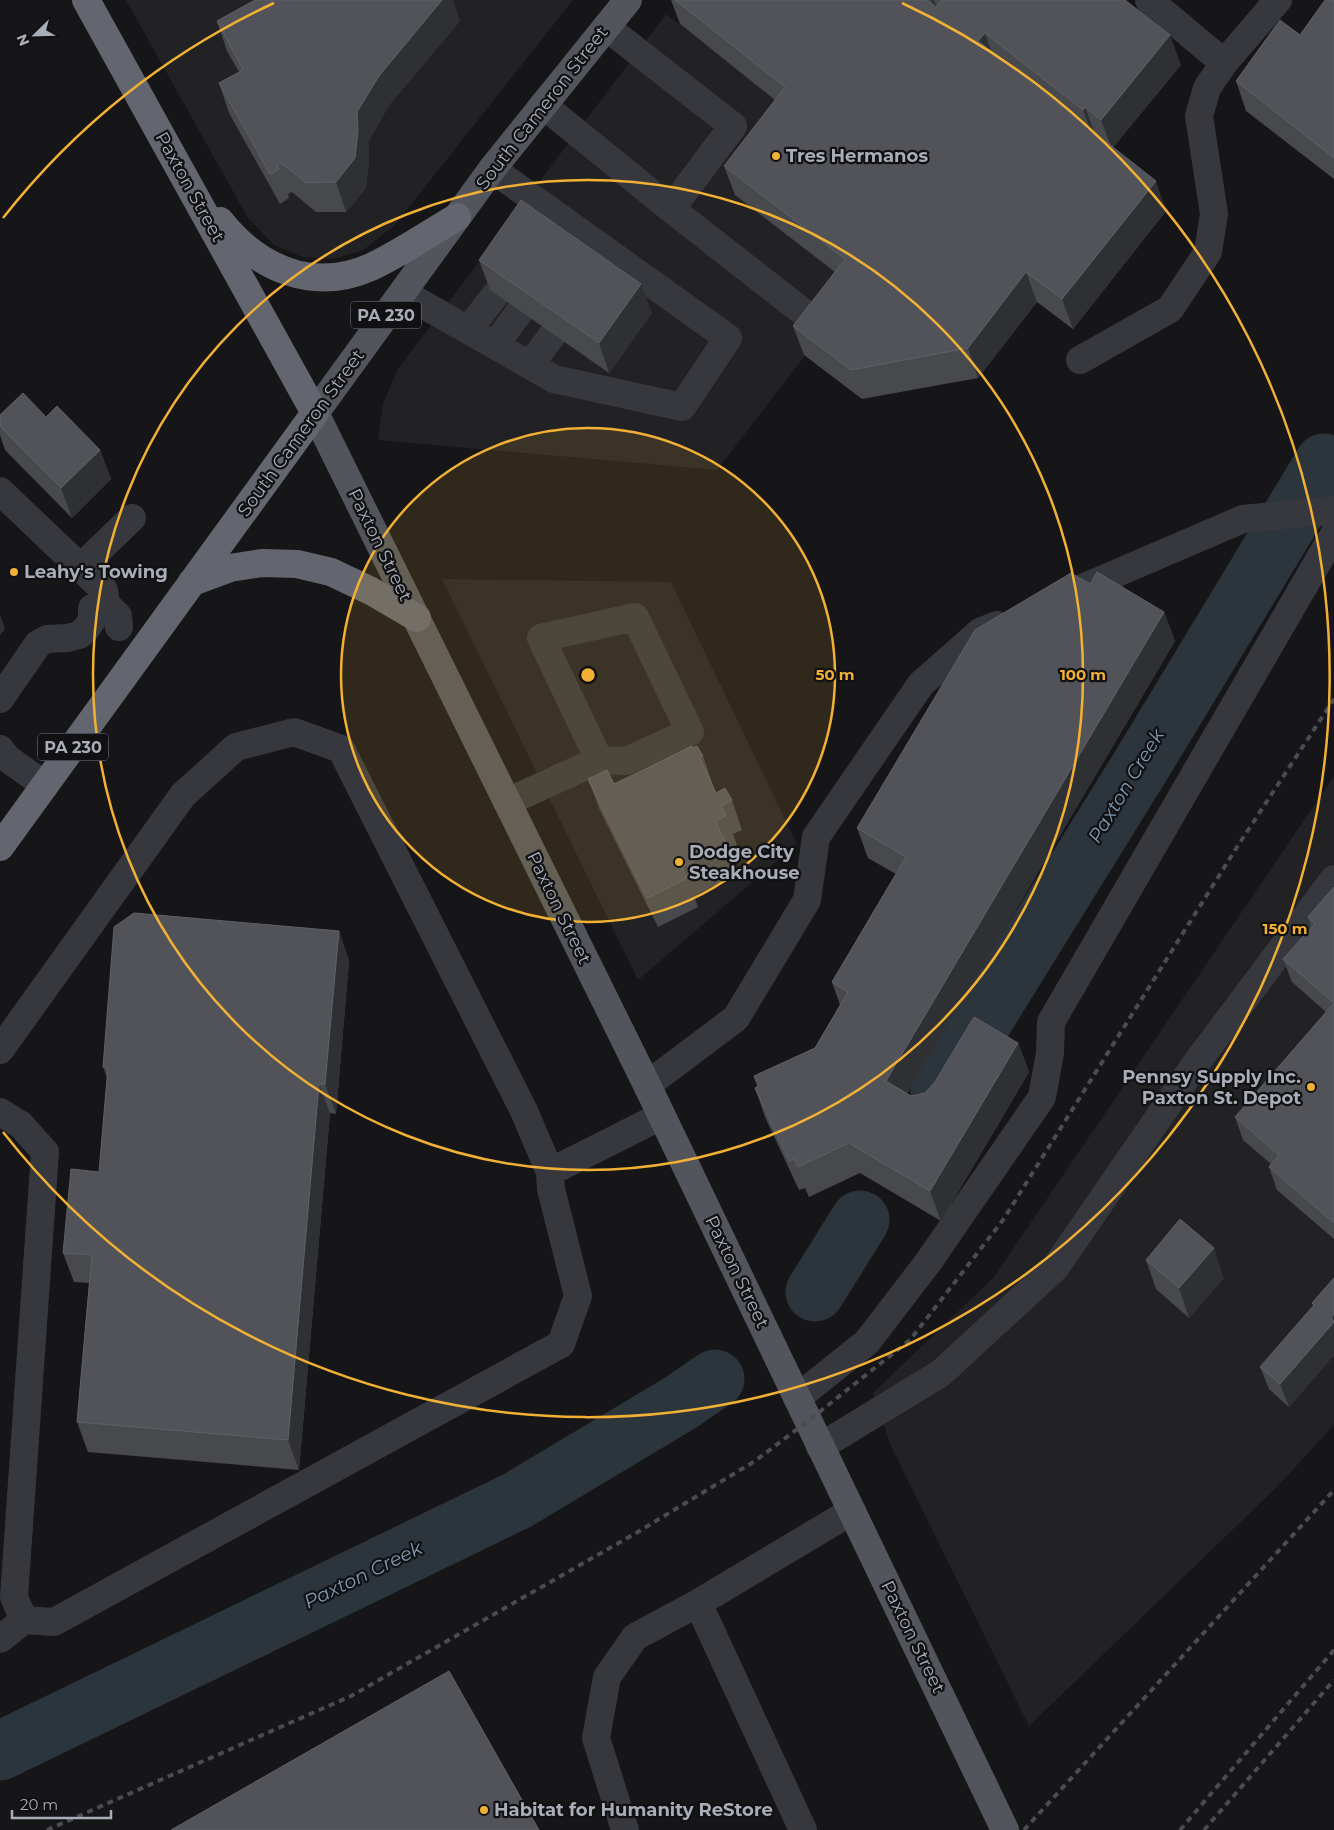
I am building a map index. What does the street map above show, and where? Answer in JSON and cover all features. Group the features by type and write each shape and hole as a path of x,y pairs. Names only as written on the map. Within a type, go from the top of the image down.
{"highway":[{"name":"Paxton Street","path":"86,0 315,413"},
{"path":"182,172 227,230 245,247 266,263 285,272 306,276 332,277 351,274 371,267 458,218"},
{"name":"South Cameron Street","path":"0,847 315,413"},
{"path":"192,582 230,568 262,563 297,564 331,572 371,591 417,618"}],"main road":[{"name":"South Cameron Street","path":"315,413 492,170 628,0"},
{"name":"Paxton Street","path":"315,413 647,1085 1000,1819"}],"street":[{"path":"1149,0 1224,63"},
{"path":"1080,360 1170,309 1208,252 1214,214 1199,116 1207,88 1224,63 1278,0"},
{"path":"606,27 733,126 671,210"},
{"path":"543,105 671,210 803,312"},
{"path":"403,293 554,379 682,408 728,338 605,264 547,225 492,170"},
{"path":"468,330 496,294"},
{"path":"495,344 520,311"},
{"path":"530,365 553,334"},
{"path":"3,498 104,590 106,617 146,646"},
{"path":"1052,601 1243,519 1323,511"},
{"path":"81,568 132,518"},
{"path":"797,1398 867,1342 929,1261 1042,1097 1050,1052 1051,1022 1334,534"},
{"path":"507,802 599,760 626,761 690,732 635,616 541,638 599,760"},
{"path":"0,699 38,644 47,639 68,638 78,635 106,617"},
{"path":"647,1085 736,1018 807,900 816,837 921,684 980,632 1016,617"},
{"path":"0,1050 182,795 236,747 294,732 341,749 524,1111 550,1172 550,1189 578,1296 561,1344 54,1622 24,1620 0,1639"},
{"path":"0,749 8,759 45,785"},
{"path":"820,1447 941,1373 1055,1268 1197,1062 1334,879"},
{"path":"0,1112 21,1125 45,1152 9,1540 14,1597 24,1620"},
{"path":"550,1172 662,1116"},
{"path":"624,1830 596,1738 607,1677 635,1637 698,1603 852,1511"},
{"path":"698,1603 804,1830"}],"shaded area":[{"path":"126,0 573,0 394,226 362,251 333,259 302,257 274,245 248,218"},
{"path":"666,14 919,208 717,470 378,440 383,403 398,369"},
{"path":"442,579 671,582 797,844 638,980"},
{"path":"1334,776 1334,1425 1277,1487 1029,1726 891,1446 873,1393 994,1277"}],"building":[{"path":"255,0 442,0 379,76 357,112 358,131 355,158 336,182 306,183 281,163 277,165 279,169 270,174 219,83 243,70 217,21"},
{"path":"675,0 926,0 936,7 942,0 1125,0 1170,35 1101,120 1085,107 1083,110 985,33 978,41 1156,181 1062,299 1026,272 968,348 851,370 793,326 845,259 724,166 785,87"},
{"path":"1325,0 1334,0 1334,158 1236,81 1280,20 1300,35"},
{"path":"521,200 641,284 599,343 479,260"},
{"path":"23,393 46,417 57,406 100,450 61,488 0,426 0,415"},
{"path":"1097,572 1164,612 886,1081 911,1096 925,1093 935,1082 974,1017 1018,1043 930,1191 849,1143 798,1167 794,1159 789,1161 755,1088 758,1086 754,1076 815,1048 848,992 832,982 906,857 857,828 975,630 1071,573 1090,584"},
{"name":"Dodge City Steakhouse","path":"692,746 693,748 697,746 703,756 699,757 716,793 725,788 732,800 721,806 726,816 715,821 727,845 682,867 687,878 647,898 588,779 607,770 614,784"},
{"path":"1334,887 1334,1003 1283,959 1315,924 1308,917"},
{"path":"134,913 339,931 325,1084 319,1084 288,1440 77,1422 92,1255 63,1253 71,1169 99,1172 108,1067 103,1067 114,927"},
{"name":"Pennsy Supply Inc. Paxton St. Depot","path":"1334,1003 1334,1223 1269,1167 1279,1155 1235,1117"},
{"path":"1180,1219 1214,1248 1179,1288 1146,1260"},
{"path":"1334,1278 1334,1314 1331,1318 1334,1322 1280,1384 1260,1367 1314,1305 1312,1303"},
{"path":"449,1671 539,1830 171,1830"}],"waterway":[{"name":"Paxton Creek","path":"940,1090 1145,759 1324,463"},
{"name":"Paxton Creek","path":"815,1292 860,1220"},
{"name":"Paxton Creek","path":"0,1751 518,1500 680,1403 715,1379"}],"railway":[{"path":"47,1830 351,1696 636,1533 755,1461 910,1340 1003,1220 1237,847 1334,699"},
{"path":"1024,1830 1334,1490"},
{"path":"1180,1830 1334,1650"},
{"path":"1204,1830 1334,1680"}],"place":[{"name":"Tres Hermanos","path":"776,156"},
{"name":"Leahy's Towing","path":"14,572"},
{"name":"Dodge City Steakhouse","path":"679,862"},
{"name":"Pennsy Supply Inc. Paxton St. Depot","path":"1311,1087"},
{"name":"Habitat for Humanity ReStore","path":"484,1810"}]}
